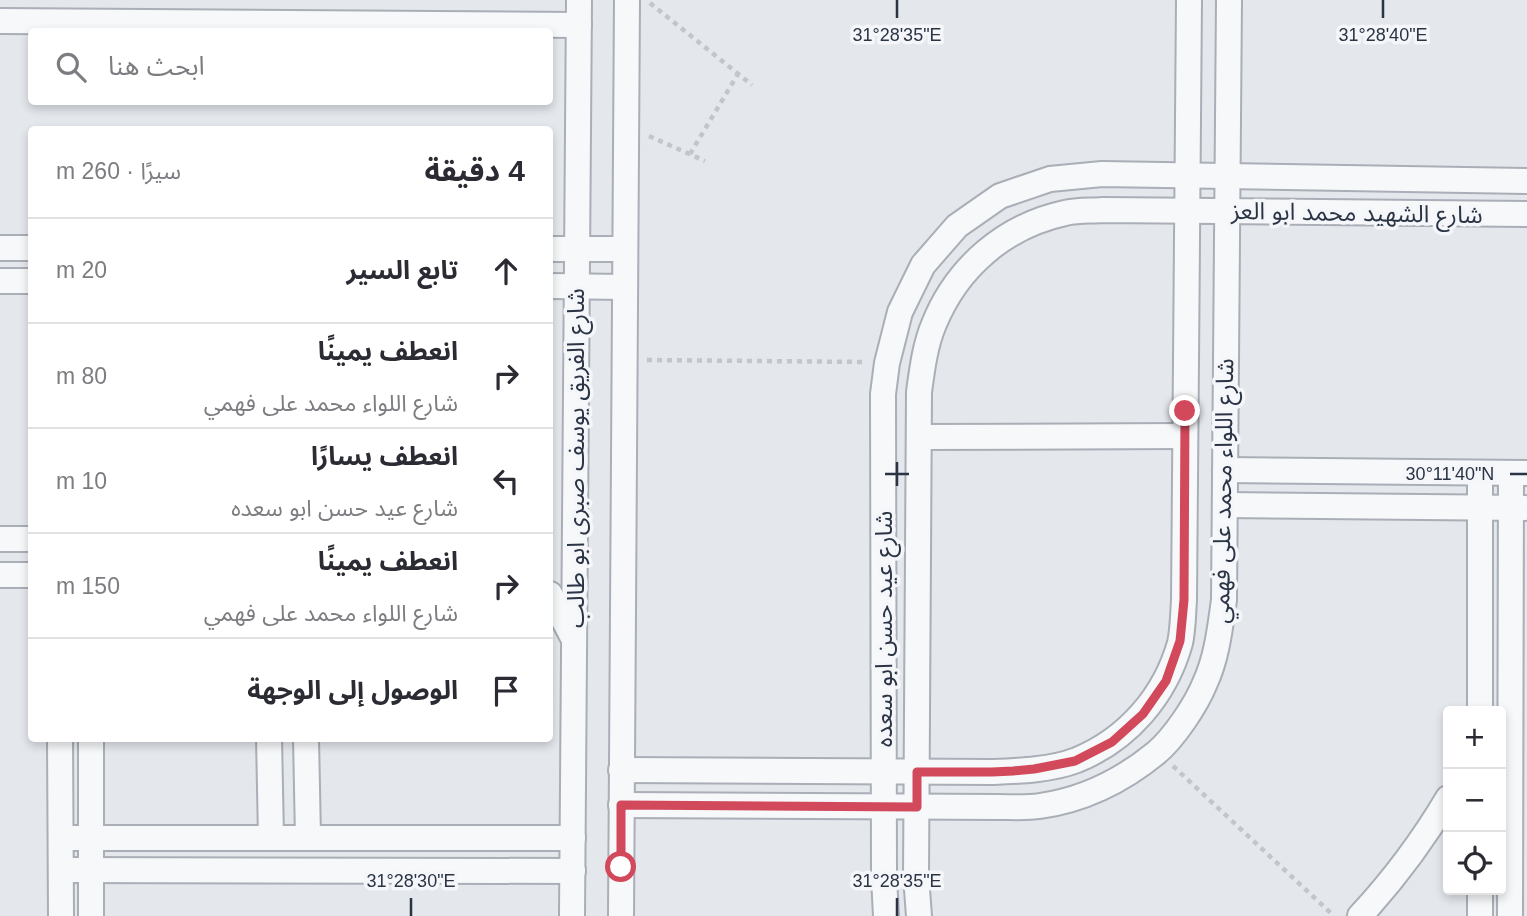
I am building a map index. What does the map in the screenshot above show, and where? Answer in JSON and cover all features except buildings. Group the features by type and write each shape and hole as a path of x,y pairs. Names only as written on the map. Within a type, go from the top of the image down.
{"street":[{"name":"شارع الفريق يوسف صبرى ابو طالب","path":"572,916 579,0"},
{"name":"شارع الفريق يوسف صبرى ابو طالب","path":"621,916 627,0"},
{"name":"شارع اللواء محمد على فهمي","path":"621,770 992,772 1034,769 1075,761 1112,742 1143,714 1166,681 1180,641 1184,600 1189,0"},
{"name":"شارع اللواء محمد على فهمي","path":"621,805 1040,806 1082,796 1121,778 1158,751 1184,720 1206,683 1219,642 1224,600 1229,0"},
{"path":"0,21 579,25"},
{"name":"شارع عيد حسن ابو سعده","path":"886,916 883,394 887,363 900,312 923,265 957,226 1000,196 1050,179 1102,174 1188,176"},
{"name":"شارع الشهيد محمد ابو العز","path":"1188,176 1527,181"},
{"name":"شارع الشهيد محمد ابو العز","path":"1187,211 1527,214"},
{"name":"شارع عيد حسن ابو سعده","path":"919,916 916,876 919,393 933,326 949,293 971,264 999,240 1031,223 1067,212 1187,211"},
{"path":"0,248 28,248"},
{"path":"553,249 625,250"},
{"path":"0,281 28,281"},
{"path":"553,286 625,287"},
{"path":"919,437 1185,436"},
{"path":"1225,470 1519,473 1510,916"},
{"path":"1480,473 1480,706"},
{"path":"1225,505 1519,508"},
{"path":"0,539 28,539"},
{"path":"884,552 918,553"},
{"path":"0,575 28,575"},
{"path":"884,595 918,596"},
{"path":"553,600 575,641"},
{"path":"60,742 61,916"},
{"path":"90,916 91,742"},
{"path":"269,742 271,838"},
{"path":"306,742 308,838"},
{"path":"1360,916 1388,886 1424,838 1443,806"},
{"path":"61,838 573,838"},
{"path":"61,870 573,872"},
{"path":"1480,895 1480,916"}],"path":[{"path":"646,0 752,85"},
{"path":"690,154 738,74"},
{"path":"626,126 705,161"},
{"path":"625,359 887,363"},
{"path":"1158,751 1334,916"}],"route":[{"path":"621,867 621,805 917,807 917,772 1034,769 1075,761 1112,742 1143,714 1166,681 1180,641 1184,600 1185,411"}]}
